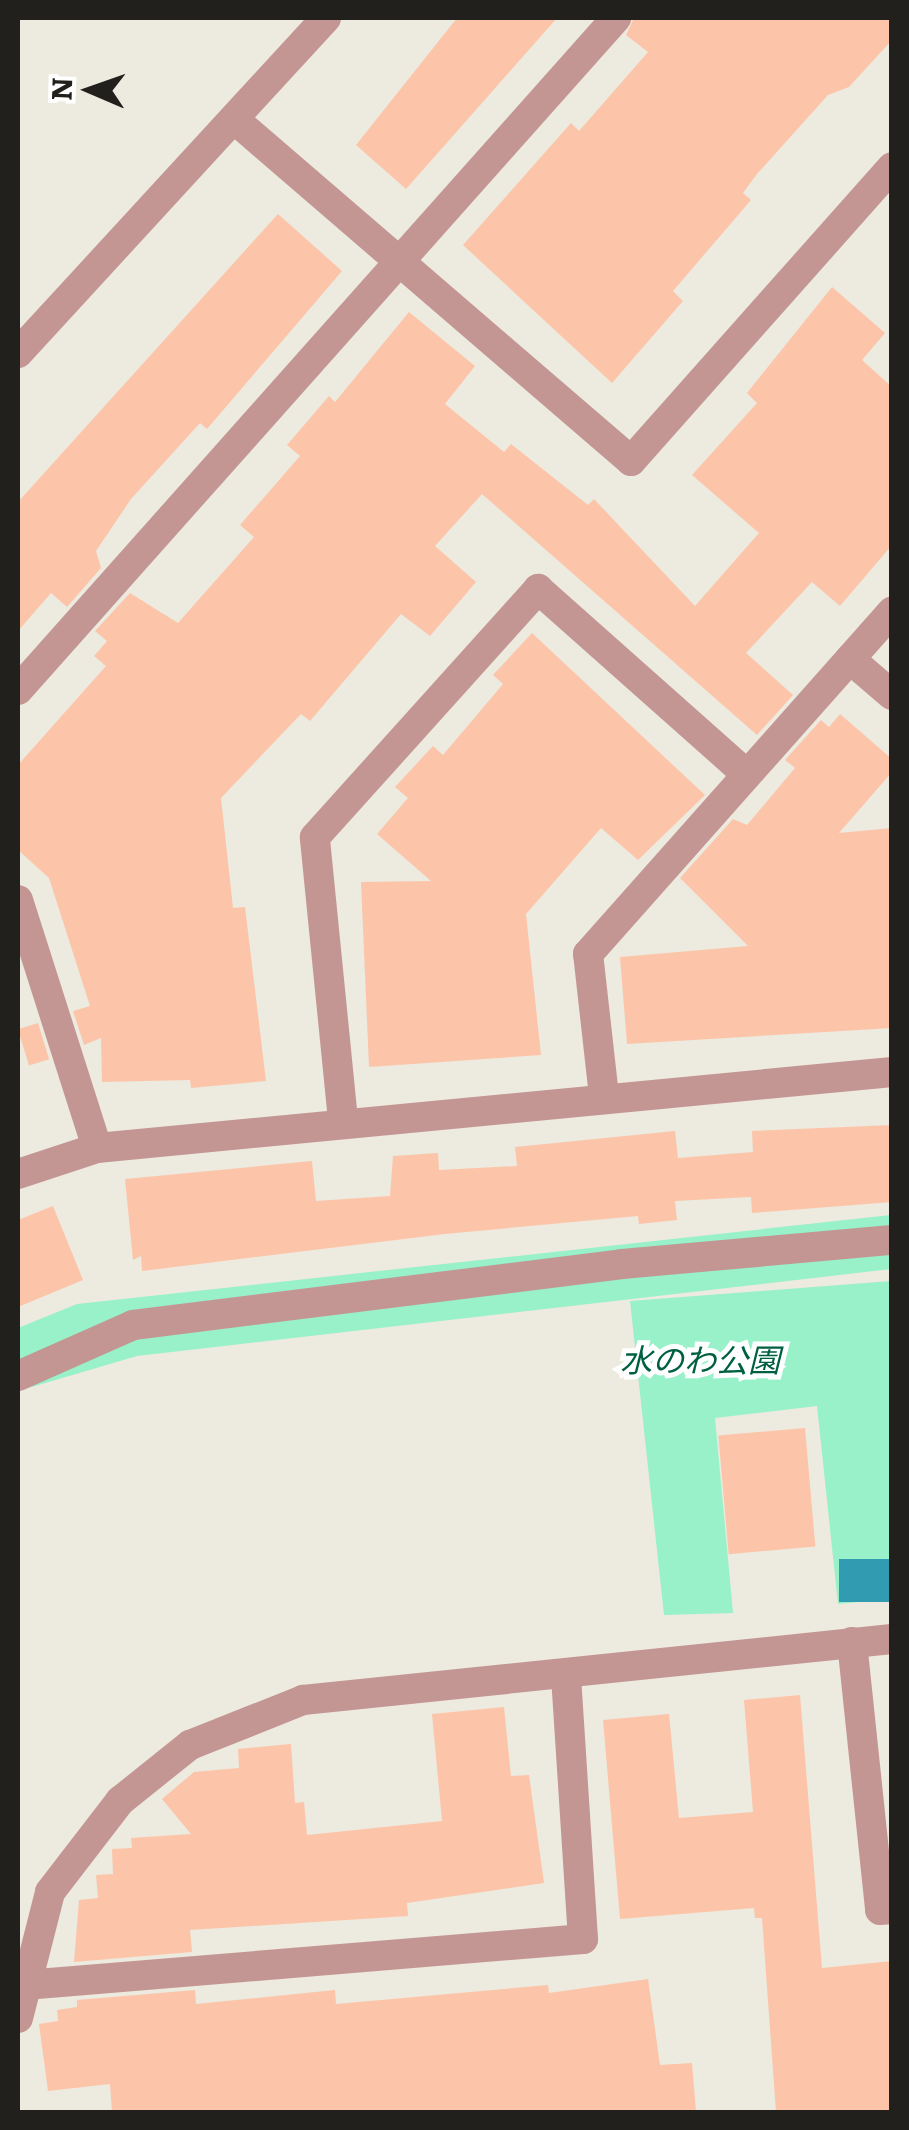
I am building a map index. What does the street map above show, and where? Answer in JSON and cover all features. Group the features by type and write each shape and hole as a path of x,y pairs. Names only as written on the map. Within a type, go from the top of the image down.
{"street":[{"path":"18,354 326,18"},
{"path":"18,690 616,18"},
{"path":"234,119 632,462 892,167"},
{"path":"342,1120 316,837 538,589 743,770"},
{"path":"604,1096 588,954 743,770 892,612"},
{"path":"850,659 892,694"},
{"path":"18,900 97,1148"},
{"path":"18,1174 97,1148 342,1120 892,1072"},
{"path":"18,1376 133,1325 622,1264 892,1240"},
{"path":"18,2018 50,1892 120,1802 190,1744 303,1700 892,1639"},
{"path":"852,1642 880,1910 892,1909"},
{"path":"25,1984 583,1939 566,1675"}],"green space":[{"path":"891,1215 891,1269 137,1356 18,1391 18,1328 77,1304"},
{"name":"水のわ公園","path":"891,1281 891,1599 838,1604 817,1406 715,1418 733,1613 664,1615 630,1301"}],"water":[{"path":"839,1559 891,1559 891,1602 839,1602"}],"building":[{"path":"457,18 557,18 406,189 356,145"},
{"path":"634,18 892,18 892,40 849,87 828,95 757,174 743,193 751,200 673,291 683,301 612,383 463,245 571,123 579,131 648,52 626,35"},
{"path":"278,214 342,271 207,429 200,423 131,499 96,551 101,568 67,607 51,593 18,631 18,502"},
{"path":"832,287 885,333 862,360 892,387 892,545 840,606 812,582 746,653 793,695 757,735 482,494 435,546 476,582 430,636 401,614 310,721 301,714 221,798 233,908 245,907 266,1081 191,1088 190,1080 102,1082 101,1038 84,1045 73,1011 90,1006 49,878 18,850 18,765 106,666 94,656 107,641 95,631 130,593 178,623 254,537 240,525 300,456 287,445 329,396 335,402 409,312 475,366 445,404 504,452 511,444 588,505 594,499 695,606 759,533 692,475 757,403 747,393"},
{"path":"532,633 705,795 638,860 601,828 526,914 541,1055 369,1067 361,882 431,881 377,834 408,798 395,787 433,746 443,755 503,684 493,675"},
{"path":"840,714 892,759 892,772 839,833 892,828 892,1028 627,1044 620,957 748,946 680,878 733,819 747,825 795,768 785,760 821,720 829,727"},
{"path":"38,1023 49,1059 29,1065 18,1029"},
{"path":"892,1125 892,1202 752,1213 751,1197 675,1201 677,1220 639,1224 638,1216 445,1234 142,1271 141,1256 133,1260 125,1179 312,1161 316,1201 390,1196 393,1156 438,1153 439,1170 517,1166 515,1147 675,1131 678,1158 753,1152 752,1131"},
{"path":"53,1206 83,1280 18,1307 18,1220"},
{"path":"805,1428 815,1547 729,1554 718,1436"},
{"path":"800,1695 822,1968 892,1961 892,2112 776,2112 762,1918 755,1918 754,1908 620,1919 603,1720 669,1714 679,1818 753,1812 744,1700"},
{"path":"504,1707 511,1776 529,1775 544,1883 407,1903 408,1916 190,1930 192,1952 74,1962 79,1900 98,1898 96,1875 113,1874 112,1849 132,1848 131,1838 191,1834 162,1799 194,1772 239,1768 238,1749 291,1744 295,1803 304,1802 307,1835 442,1821 432,1714"},
{"path":"648,1979 660,2065 692,2063 696,2112 112,2112 110,2084 48,2091 39,2024 58,2021 57,2010 77,2007 77,2000 195,1990 196,2004 335,1990 336,2004 548,1985 549,1993"}]}
